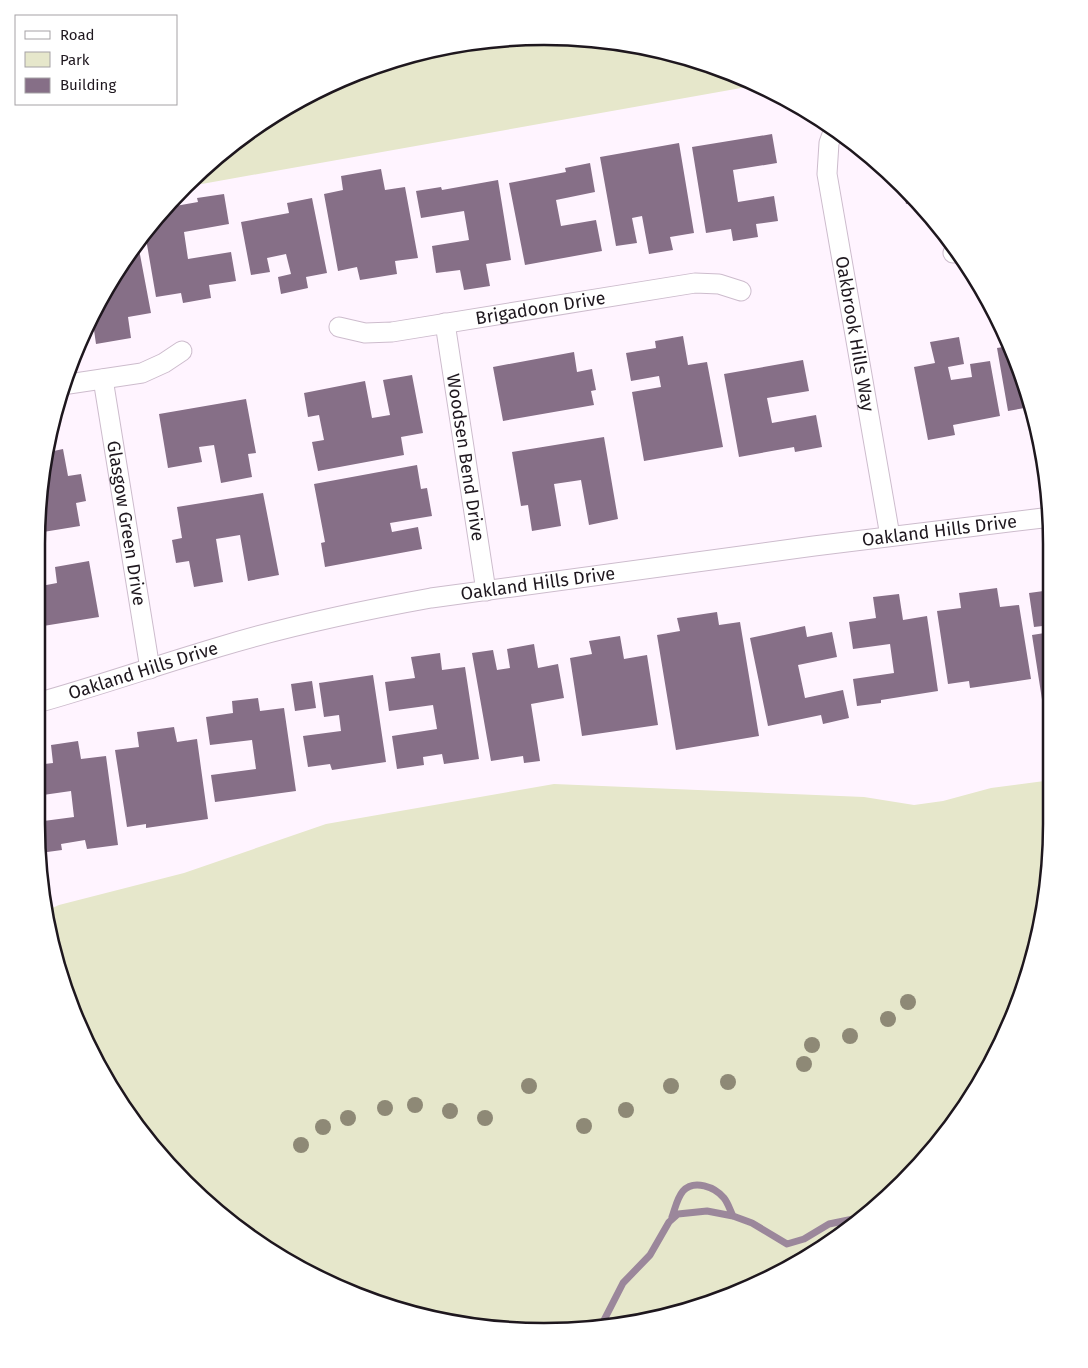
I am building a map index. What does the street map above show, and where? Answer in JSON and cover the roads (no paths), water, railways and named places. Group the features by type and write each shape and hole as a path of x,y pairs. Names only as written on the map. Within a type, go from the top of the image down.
{"street":[{"name":"Oakbrook Hills Way","path":"831,136 829,143 827,174 890,536"},
{"name":"Brigadoon Drive","path":"339,327 364,333 392,332 695,283 719,284 741,291"},
{"name":"Woodsen Bend Drive","path":"445,324 486,591"},
{"path":"71,384 142,373 164,363 182,351"},
{"name":"Glasgow Green Drive","path":"104,379 150,669"},
{"name":"Oakland Hills Drive","path":"45,701 220,647 302,625 381,608 486,591 890,536 1042,518"}],"waterway":[{"path":"672,1217 681,1194 693,1185 704,1186 720,1194 727,1202 733,1216"},
{"path":"604,1319 623,1283 650,1255 669,1222 678,1214 707,1211 733,1216 752,1223 787,1244 804,1239 829,1224 848,1220"}]}
